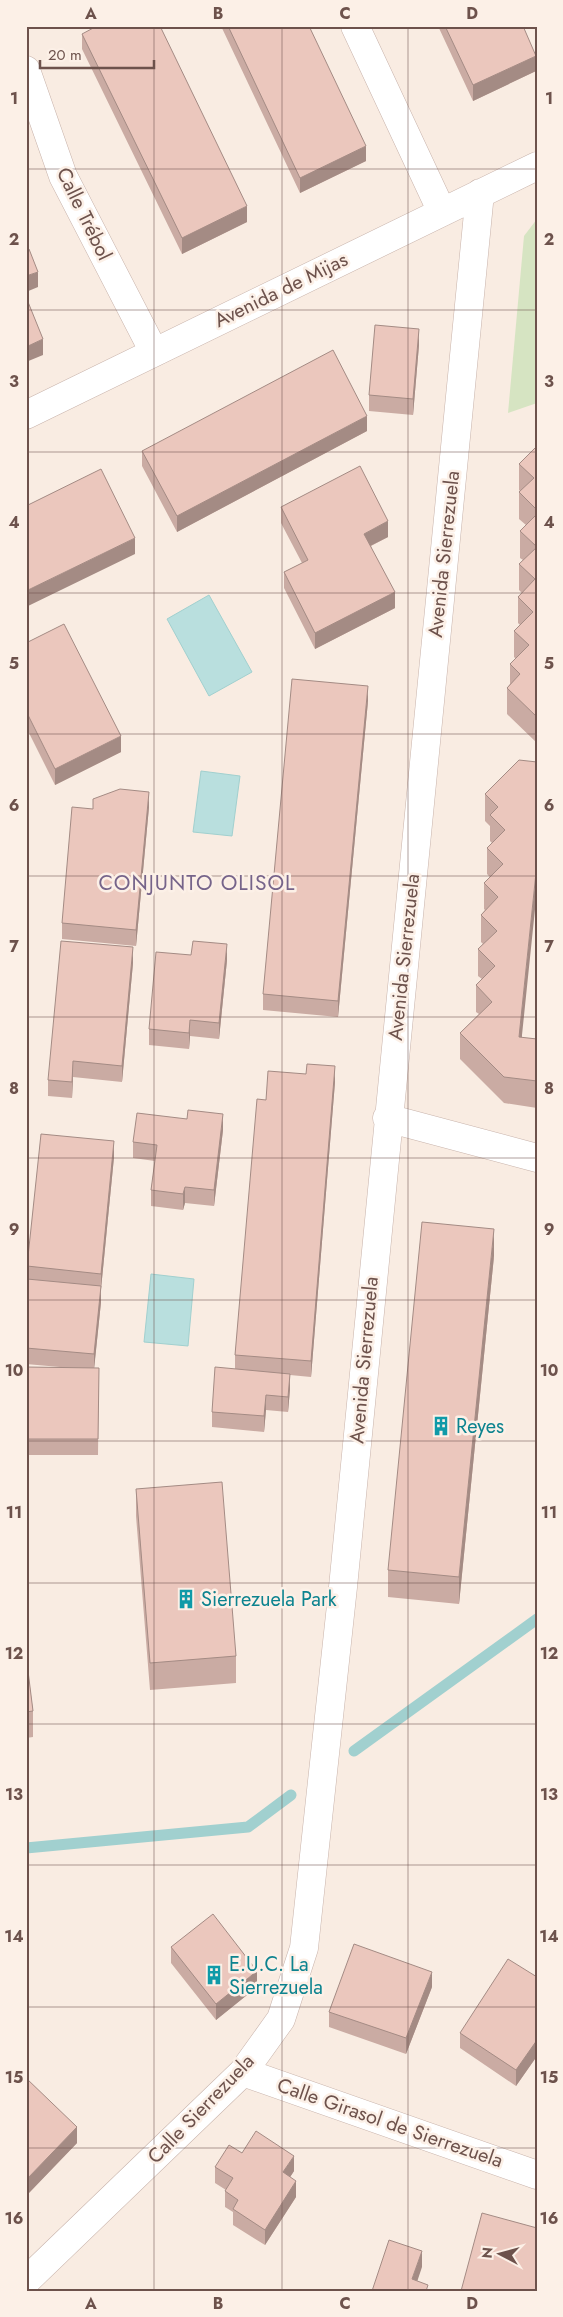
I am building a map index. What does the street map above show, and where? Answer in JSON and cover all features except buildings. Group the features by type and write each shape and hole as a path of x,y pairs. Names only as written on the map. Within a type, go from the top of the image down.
{"street":[{"path":"355,26 442,212"},
{"name":"Calle Trébol","path":"26,70 63,176 154,352"},
{"name":"Avenida de Mijas","path":"26,415 537,166"},
{"name":"Avenida Sierrezuela","path":"329,1720 480,193"},
{"path":"388,1118 537,1158"},
{"name":"Calle Sierrezuela","path":"26,2281 243,2072 281,2019 304,1948 329,1720"},
{"name":"Calle Girasol de Sierrezuela","path":"243,2072 537,2175"}],"green space":[{"path":"537,219 537,403 508,413 524,236"}],"water":[{"path":"209,595 252,672 209,696 167,619"},
{"path":"201,771 240,776 232,836 193,832"},
{"path":"151,1274 194,1279 188,1346 144,1342"}],"waterway":[{"path":"354,1751 537,1619"},
{"path":"26,1848 248,1827 291,1795"}],"place":[{"name":"Reyes","path":"441,1426"},
{"name":"Sierrezuela Park","path":"186,1599"},
{"name":"E.U.C. La Sierrezuela","path":"214,1975"}],"district":[{"name":"CONJUNTO OLISOL","path":"197,883"}]}
